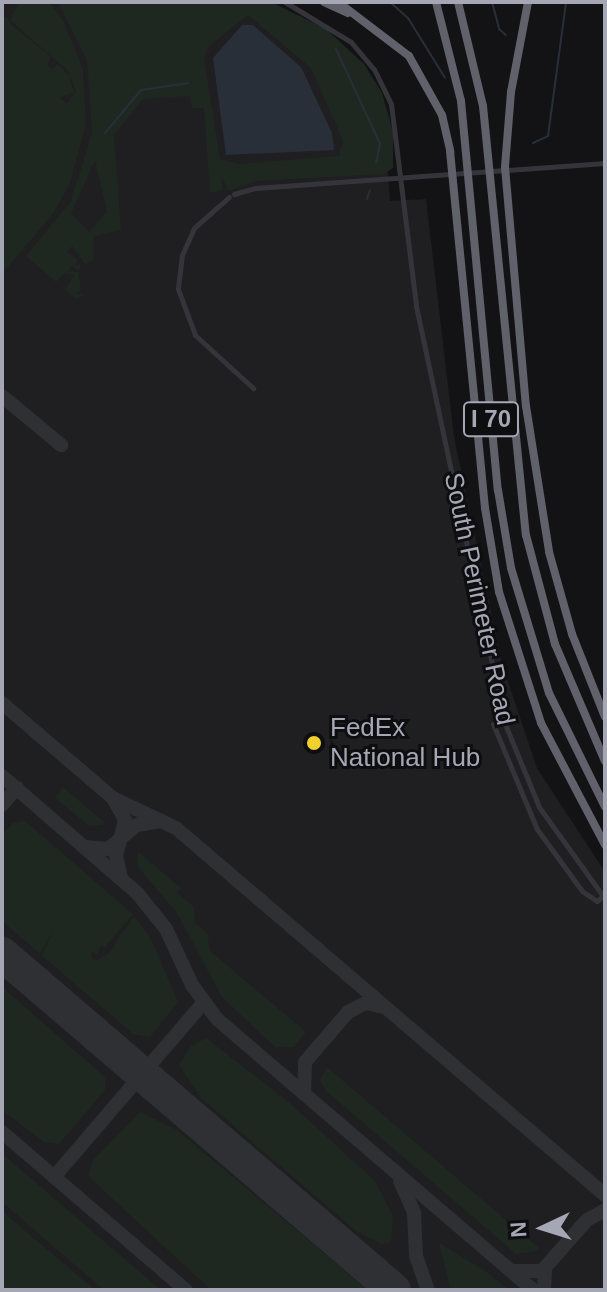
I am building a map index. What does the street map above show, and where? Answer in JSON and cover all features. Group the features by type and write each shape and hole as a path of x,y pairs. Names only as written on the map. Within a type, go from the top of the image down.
{"highway":[{"path":"324,2 363,19"},
{"path":"338,2 413,62 445,124 484,500 499,592 535,710 605,845"},
{"name":"I 70","path":"436,2 461,101 498,490 511,568 549,693 605,807"},
{"name":"I 70","path":"458,2 483,106 528,546 560,660 605,761"},
{"path":"531,2 508,113 505,182 531,455 563,606 605,717"}],"street":[{"name":"South Perimeter Road","path":"285,2 335,30 374,69 394,111 416,306 505,724 545,816 604,898"},
{"path":"253,388 195,335 178,289 182,255 194,228 232,196 255,188 442,178 605,163"},
{"path":"493,724 537,829 582,891 597,901 604,898"}],"shaded area":[{"path":"2,2 264,2 385,129 390,201 426,199 454,437 502,664 537,768 605,872 605,1290 2,1290"},
{"path":"19,2 49,2 63,20 83,69 86,124 70,184 52,215 2,274 2,19 6,16 12,25 51,57 47,65 52,69 57,64 69,75 74,92 59,98 67,103 76,92 68,71 10,20"},
{"path":"58,2 271,2 326,29 364,64 382,93 393,132 393,168 383,174 256,181 229,191 222,178 223,190 210,193 204,108 192,108 190,96 143,99 114,135 121,230 94,236 93,261 85,264 72,246 67,252 77,259 76,266 81,263 79,271 72,266 68,271 78,272 81,290 76,294 85,294 76,299 65,290 74,275 65,273 56,282 26,256 71,201 92,133 87,60","holes":["248,15 311,68 343,141 339,156 239,164 220,159 204,57 209,46","95,160 107,211 89,232 71,214"]},
{"path":"242,25 253,25 301,67 332,133 334,150 226,155 213,58"},
{"path":"63,787 104,822 102,825 88,825 55,798"},
{"path":"25,821 133,914 105,947 100,946 98,955 92,951 91,957 96,961 109,953 134,916 151,939 178,1002 150,1037 133,1034 42,956 53,931 40,954 2,921 2,835 13,823"},
{"path":"138,852 181,888 177,893 194,907 195,923 208,934 209,950 306,1032 294,1047 275,1047 222,997 177,913 138,867"},
{"path":"2,987 105,1077 105,1090 59,1144 44,1142 2,1110"},
{"path":"206,1038 291,1104 375,1181 393,1216 391,1242 381,1244 356,1231 200,1097 179,1065 191,1046"},
{"path":"327,1067 539,1248 516,1254 326,1091 320,1080"},
{"path":"140,1112 177,1130 368,1290 211,1290 88,1176 93,1160"},
{"path":"2,1154 161,1290 104,1290 2,1202"},
{"path":"2,1211 95,1290 2,1290"},
{"path":"439,1243 487,1272 508,1290 451,1290"}],"waterway":[{"path":"390,2 408,18 445,78"},
{"path":"492,2 499,29 506,35"},
{"path":"533,143 548,136 566,2"},
{"path":"336,49 380,144 376,163"},
{"path":"105,133 141,90 188,83"},
{"path":"367,199 370,190"}],"taxiway":[{"path":"2,396 61,445"},
{"path":"2,703 113,798 176,828 605,1195"},
{"path":"2,776 138,894 166,929 192,985 217,1019 533,1290"},
{"path":"2,805 17,788"},
{"path":"113,798 125,820 116,855 121,878"},
{"path":"85,847 108,849 137,825 162,821"},
{"path":"54,1177 203,1003"},
{"path":"304,1094 305,1062 348,1012 366,1003 384,1007"},
{"path":"2,1132 186,1290"},
{"path":"400,1181 414,1213 416,1256 428,1290"},
{"path":"512,1271 542,1271 587,1220 605,1210"},
{"path":"544,1290 545,1270"}],"runway":[{"path":"2,954 394,1290"}],"place":[{"name":"FedEx National Hub","path":"314,743"}]}
